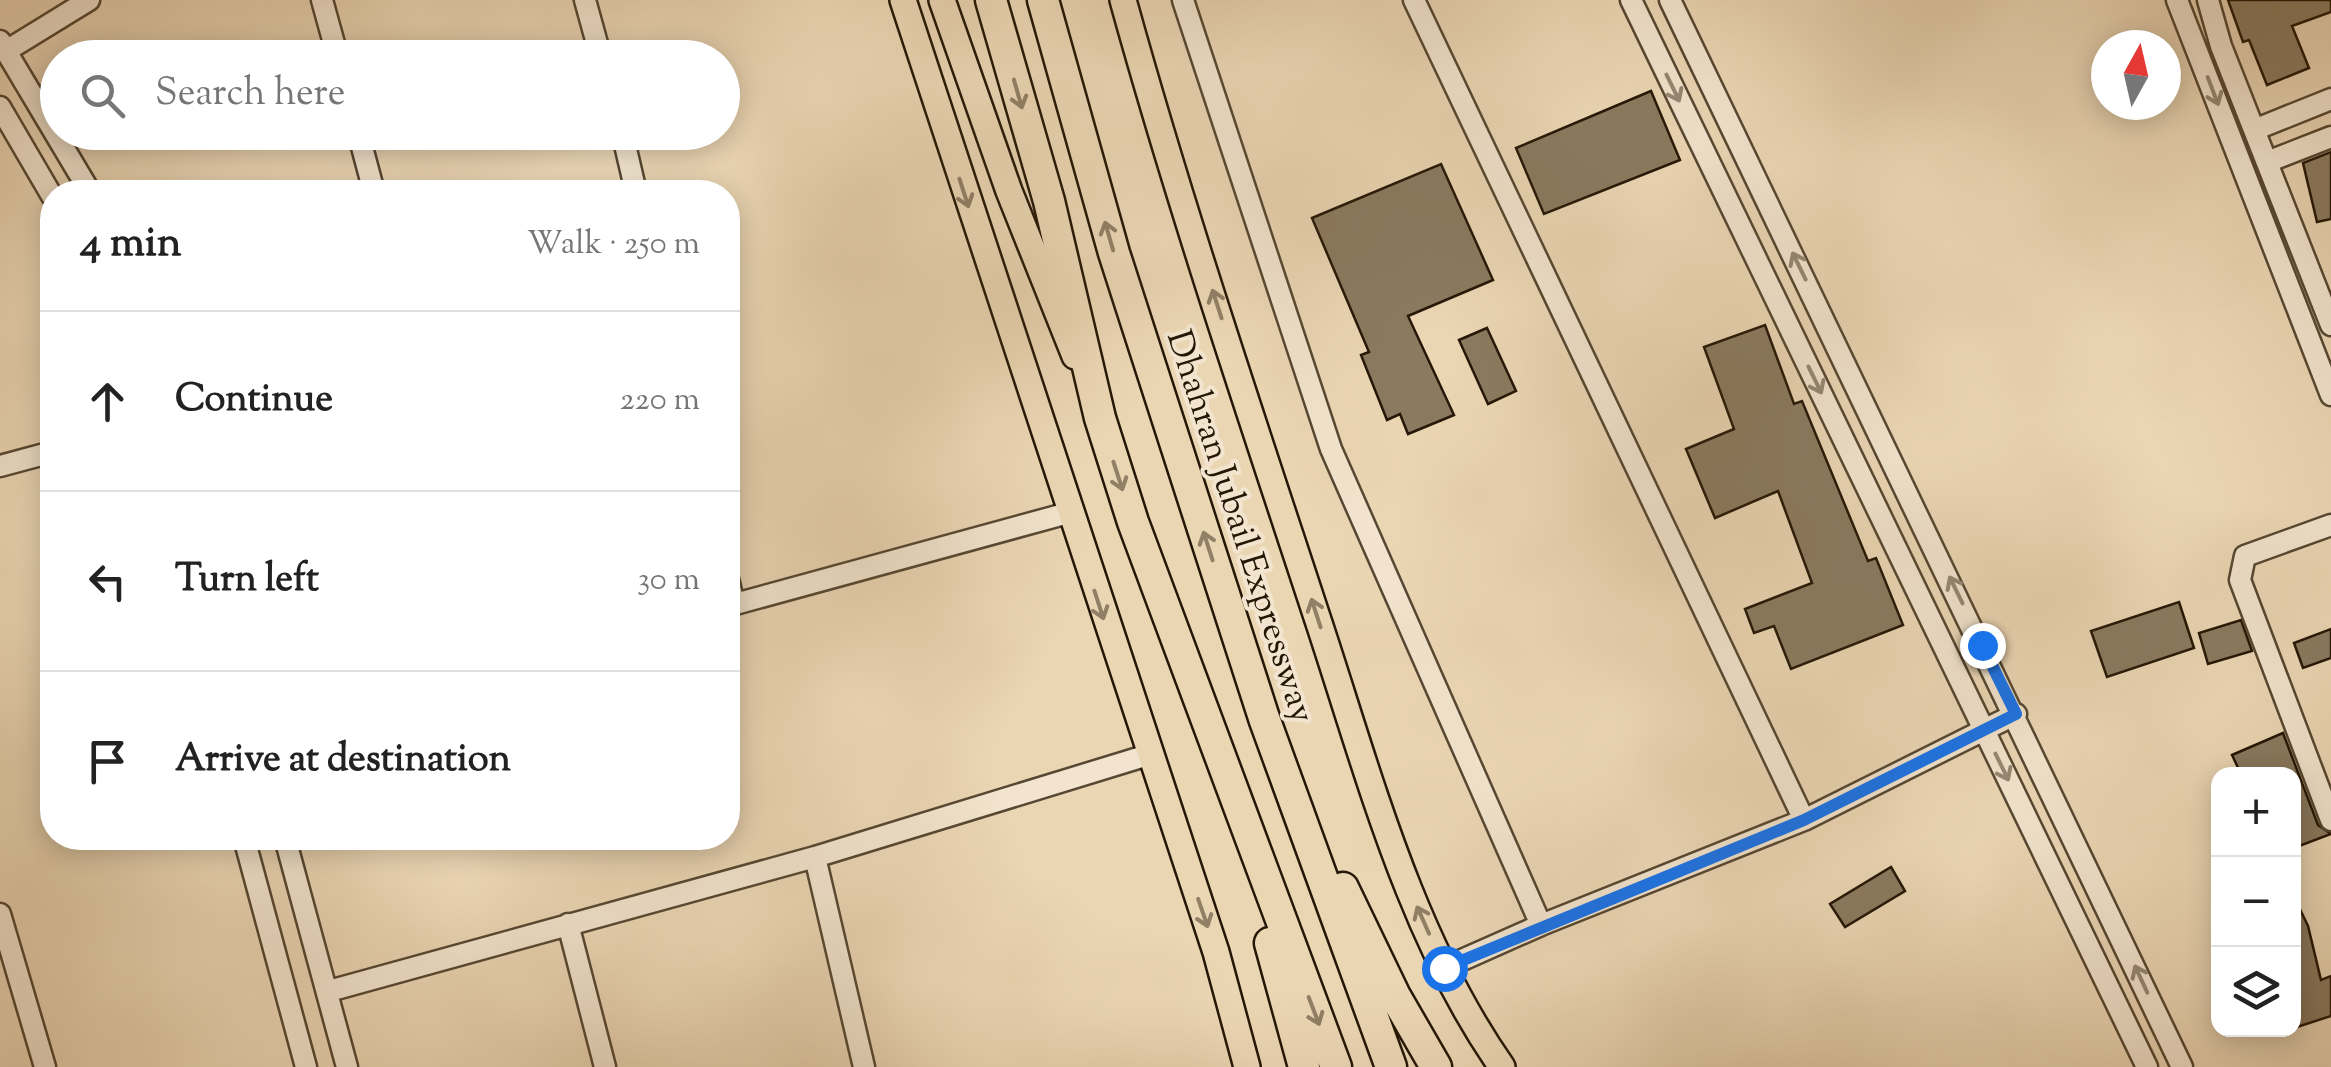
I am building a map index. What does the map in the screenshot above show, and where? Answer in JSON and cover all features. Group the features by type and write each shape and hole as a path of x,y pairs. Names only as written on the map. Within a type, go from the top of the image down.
{"highway":[{"path":"991,0 1048,201 1100,418 1222,767 1336,1067"},
{"name":"Dhahran Jubail Expressway","path":"1043,0 1114,253 1264,718 1391,1067"},
{"path":"1264,718 1395,996 1436,1067"},
{"path":"1222,767 1304,1067"}],"main road":[{"path":"903,0 1068,513 1216,952 1247,1067"},
{"path":"942,0 1009,191 1100,418"},
{"path":"1123,0 1405,880 1444,968 1502,1067"}],"street":[{"path":"40,108 3,46 89,0"},
{"path":"322,0 333,40"},
{"path":"585,0 596,40"},
{"path":"1182,0 1331,449 1541,924"},
{"path":"1414,0 1804,820"},
{"path":"1631,0 2146,1067"},
{"path":"1670,0 2016,714 2182,1067"},
{"path":"2178,0 2331,395"},
{"path":"2208,0 2331,325"},
{"path":"2254,130 2331,99"},
{"path":"0,107 43,180"},
{"path":"2267,162 2331,137"},
{"path":"65,150 83,180"},
{"path":"363,150 371,180"},
{"path":"626,150 633,180"},
{"path":"0,466 40,455"},
{"path":"740,602 1068,513"},
{"path":"2331,525 2245,556 2240,580 2331,820"},
{"path":"1444,968 1541,924 1804,820 2016,714"},
{"path":"329,992 815,857 1148,756"},
{"path":"247,850 306,1067"},
{"path":"289,850 347,1067"},
{"path":"815,857 864,1067"},
{"path":"0,914 45,1067"},
{"path":"568,924 605,1067"}],"building":[{"path":"2228,0 2331,0 2331,12 2292,26 2309,68 2267,85 2249,40 2243,42"},
{"path":"1651,91 1680,160 1544,214 1516,148"},
{"path":"2331,152 2331,219 2317,222 2303,163"},
{"path":"1441,164 1493,280 1408,316 1454,415 1408,434 1400,414 1387,420 1361,355 1369,352 1312,218"},
{"path":"1765,325 1794,404 1802,401 1868,561 1876,558 1903,625 1791,669 1774,626 1754,633 1745,609 1812,583 1778,491 1715,518 1686,449 1734,429 1704,347"},
{"path":"1487,328 1516,391 1488,404 1459,340"},
{"path":"2179,602 2194,648 2107,677 2091,631"},
{"path":"2241,620 2252,651 2208,664 2199,633"},
{"path":"2331,629 2331,658 2303,668 2294,643"},
{"path":"2283,733 2296,767 2238,767 2232,755"},
{"path":"2301,780 2318,825 2331,834 2301,845"},
{"path":"1891,867 1905,891 1845,927 1830,904"},
{"path":"2301,912 2321,980 2331,976 2331,1016 2301,1026"}],"route":[{"path":"1444,968 1541,924 1804,820 2016,714 1982,645"}]}
